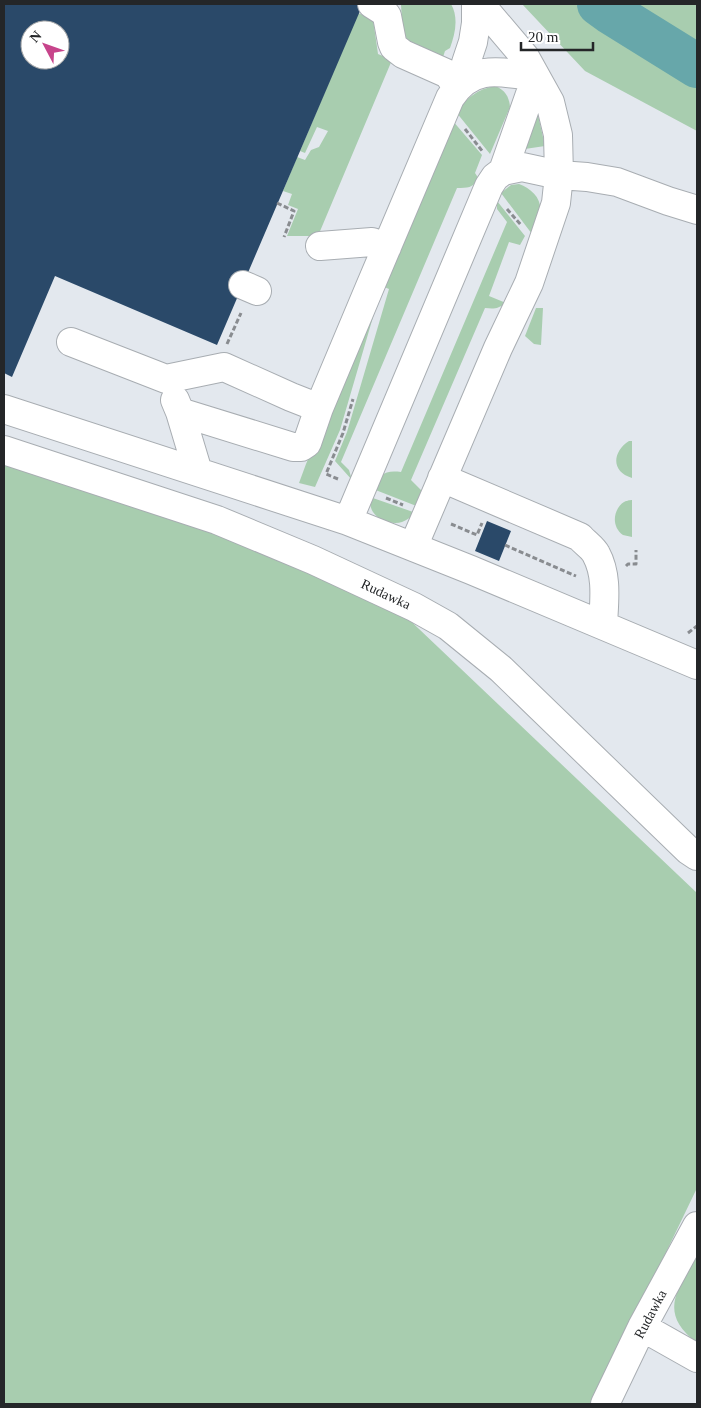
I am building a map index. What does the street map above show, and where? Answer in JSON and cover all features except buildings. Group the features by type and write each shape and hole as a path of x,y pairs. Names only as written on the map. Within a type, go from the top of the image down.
{"street":[{"path":"372,4 387,16 394,47 403,54 448,74 462,83"},
{"path":"462,83 473,42 478,4"},
{"path":"413,547 498,348 529,283 556,203 559,175 558,135 550,102 525,57 478,4"},
{"path":"180,412 293,446 301,447 307,442 319,408 450,98 462,83 481,73 497,72 536,77"},
{"path":"503,171 536,77"},
{"path":"348,521 495,177 503,171 522,167 559,175 617,182 697,210"},
{"path":"320,246 372,242 387,246"},
{"path":"71,342 166,379 224,367 319,408"},
{"path":"166,379 180,412 198,472"},
{"path":"4,409 348,521 697,664"},
{"name":"Rudawka","path":"4,450 217,520 313,560 448,626 501,669 688,850 697,856"},
{"path":"442,478 580,537 596,553 601,568 604,583 603,625"},
{"name":"Rudawka","path":"605,1404 642,1326 697,1226"},
{"path":"642,1326 697,1358"}],"path":[{"path":"277,203 294,211 284,237"},
{"path":"224,367 220,360 247,295"},
{"path":"505,545 591,582 604,583 618,583 624,567 628,564 636,564 636,550"},
{"path":"682,635 687,634 697,626"}],"green space":[{"path":"399,4 451,4 456,20 455,32 450,48 445,51 443,57 409,44 404,30 401,5"},
{"path":"522,4 575,4 697,79 697,131 585,71"},
{"path":"630,4 697,4 697,40 694,42"},
{"path":"358,13 373,19 378,54 392,60 318,236 287,236 298,209 288,205 292,194 283,191 297,157 305,160 311,150 319,147 328,131 317,127 305,153 300,151"},
{"path":"495,86 506,94 510,107 490,154 456,112 473,95 483,89"},
{"path":"536,106 545,146 518,150"},
{"path":"452,120 482,155 475,173 479,179 469,187 457,188 341,462 349,470 352,480 335,461 347,432 389,289 382,286"},
{"path":"519,184 536,195 540,204 537,225 532,234 501,193 511,185"},
{"path":"497,201 525,236 520,245 509,242 489,296 506,303 496,308 485,308 411,480 421,490 422,498 419,507 373,489 383,474 401,472 507,222 497,209"},
{"path":"376,299 378,300 340,430 315,487 299,483 306,464"},
{"path":"536,308 543,308 541,345 534,344 525,336"},
{"path":"629,441 632,441 632,478 620,471 616,461 619,451"},
{"path":"4,459 219,529 398,609 697,893 697,1188 593,1404 4,1404"},
{"path":"370,497 416,513 402,522 386,522 373,512"},
{"path":"632,500 632,537 619,532 615,518 620,505"},
{"path":"697,1255 697,1343 677,1321 674,1311 678,1290"}],"waterway":[{"path":"599,4 697,66"}]}
